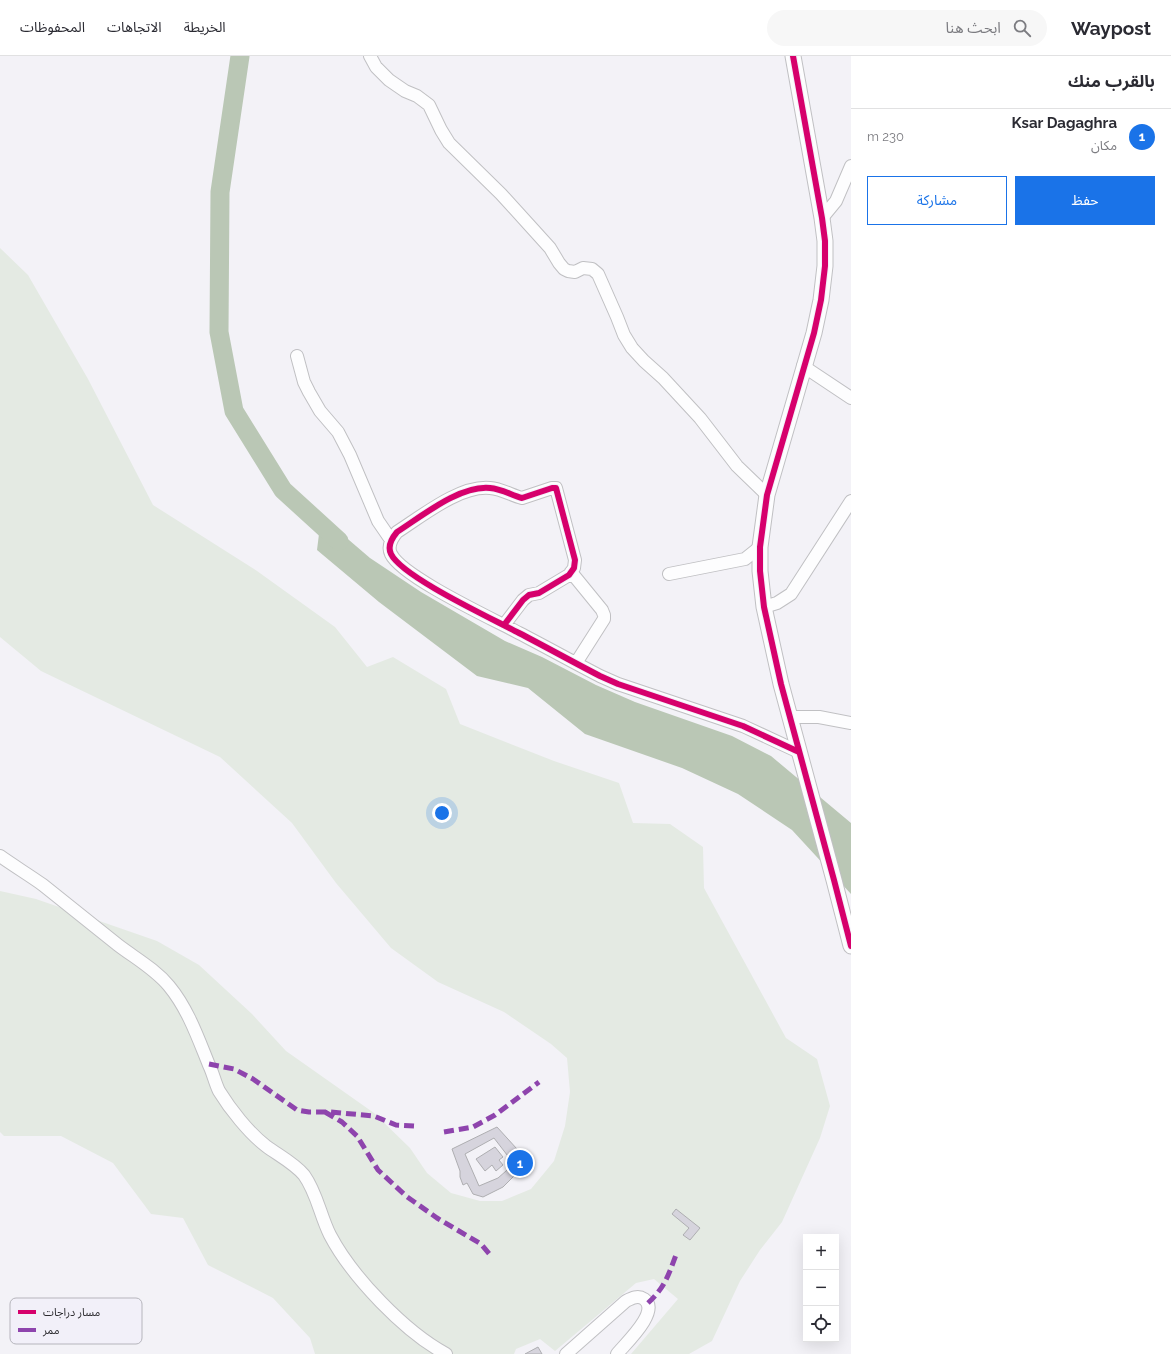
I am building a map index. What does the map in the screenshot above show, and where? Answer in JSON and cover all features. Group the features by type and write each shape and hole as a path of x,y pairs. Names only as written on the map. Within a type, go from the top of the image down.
{"street":[{"path":"370,56 376,67 388,80 404,91 417,96 429,105 449,143 526,221 550,248 564,269 575,272 582,268 592,269 598,274 618,317 624,335 632,348 663,378 700,418 737,466 767,495"},
{"path":"793,56 822,218 825,266 821,300 814,333 803,366 767,495 760,547 760,570 764,607 780,684 850,938"},
{"path":"822,218 836,201 850,170"},
{"path":"298,356 308,392 320,411 338,432 350,455 378,521 391,540"},
{"path":"803,366 851,398"},
{"path":"504,625 523,600 529,595 539,593 569,575 574,568 575,560 556,488 522,498 506,491 490,488 471,489 447,500 397,532 391,540 390,552 395,561 408,571 444,593 504,625 576,663 618,684 743,726 799,752"},
{"path":"764,607 776,603 791,594 851,501"},
{"path":"669,574 745,559 760,547"},
{"path":"571,572 602,610 604,615 602,622 576,663"},
{"path":"790,717 819,717 851,722"},
{"path":"0,856 41,884 120,947 151,969 168,986 182,1004 194,1026 219,1090 247,1129 264,1145 290,1162 311,1186 329,1233 342,1255 356,1274 390,1312 422,1339 446,1354"},
{"path":"566,1354 626,1301 639,1297 644,1299 648,1303 650,1309 645,1321 618,1354"}],"shaded area":[{"path":"0,248 28,275 88,379 153,505 257,571 335,627 367,667 393,657 446,689 460,724 554,761 619,783 633,823 670,824 703,847 704,888 786,1038 817,1059 830,1106 820,1138 782,1222 760,1250 740,1281 712,1341 689,1354 631,1354 678,1299 654,1279 636,1283 555,1351 540,1339 516,1349 514,1354 315,1354 310,1338 273,1298 208,1265 183,1218 151,1214 113,1163 61,1136 4,1136 0,1132 0,891 36,899 157,941 199,965 252,1014 286,1051 374,1113 410,1148 427,1173 451,1193 480,1201 502,1201 531,1189 554,1161 565,1126 570,1092 567,1058 551,1044 504,1012 438,982 391,948 336,883 292,823 220,757 41,671 0,637"},
{"path":"321,518 370,558 421,592 505,641 542,657 596,685 635,702 732,736 771,756 851,823 851,894 792,830 738,794 682,768 585,734 528,688 477,676 379,602 317,550"}],"building":[{"path":"497,1127 517,1149 518,1153 528,1162 503,1187 483,1197 473,1194 467,1183 463,1185 460,1177 460,1171 452,1149","holes":["494,1138 514,1164 498,1178 479,1186 465,1154"]},
{"path":"495,1147 503,1157 499,1160 503,1165 496,1171 492,1165 485,1171 476,1159"},
{"path":"676,1209 700,1228 690,1240 683,1235 689,1228 672,1214"},
{"path":"538,1347 542,1354 525,1354"}],"waterway":[{"path":"240,56 220,192 219,332 234,411 283,490 339,541"}],"marked path":[{"path":"209,1064 234,1069 253,1079 297,1110 374,1116 396,1125 414,1126"},
{"path":"444,1132 473,1127 495,1115 539,1082"},
{"path":"325,1112 342,1122 357,1136 378,1170 406,1196 437,1218 481,1244 492,1257"},
{"path":"648,1303 662,1286 676,1255"}],"cycle path":[{"path":"793,56 822,218 825,241 825,266 821,300 814,333 767,495 760,547 760,571 764,607 781,684 851,946"},
{"path":"504,625 523,600 529,595 539,593 569,575 574,568 575,560 556,488 522,498 490,488 478,488 466,491 430,510 397,532 390,545 391,554 412,574 449,597 600,676 618,684 743,726 799,752"}],"place":[{"name":"Ksar Dagaghra","path":"520,1163"}]}
